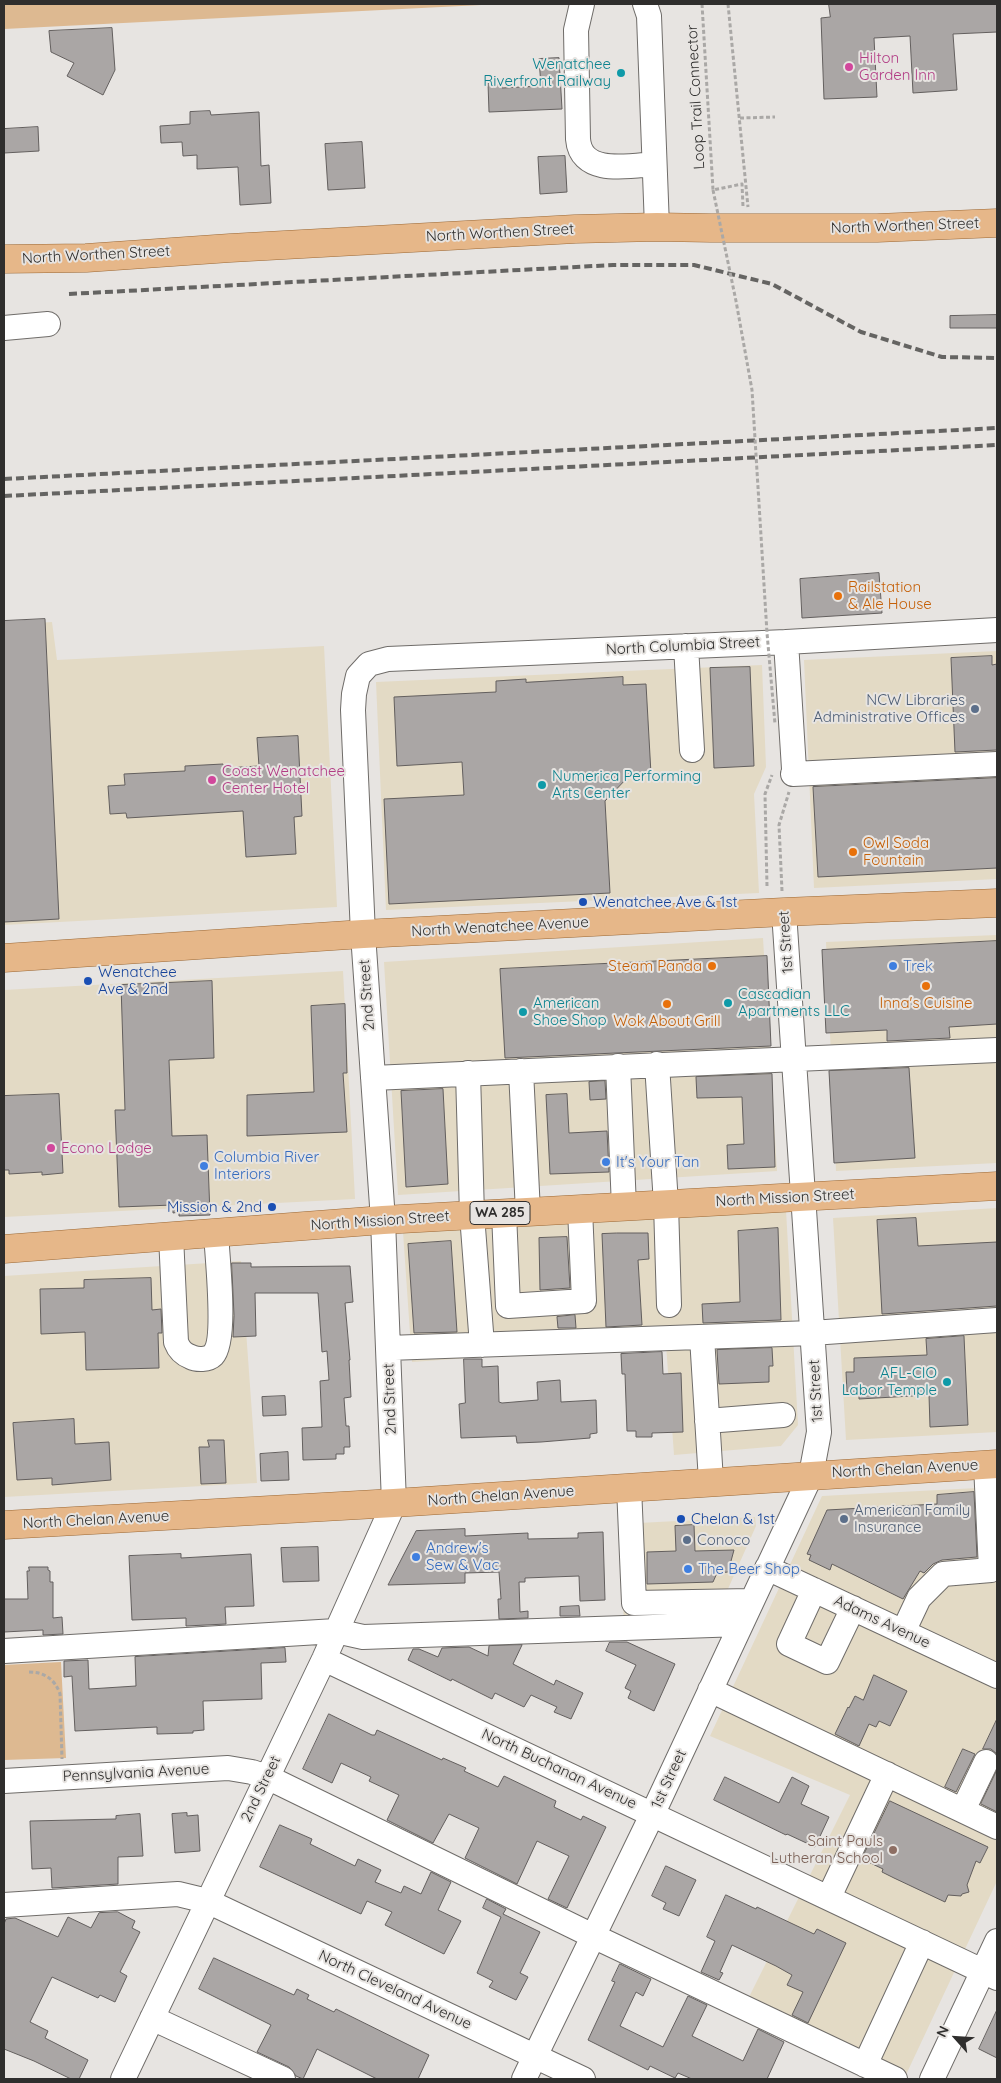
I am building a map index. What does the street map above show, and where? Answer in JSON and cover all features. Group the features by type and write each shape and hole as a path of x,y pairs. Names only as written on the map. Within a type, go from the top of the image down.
{"main road":[{"name":"North Worthen Street","path":"4,259 86,258 576,229 657,227 876,228 997,223"},
{"name":"North Wenatchee Avenue","path":"4,958 363,934 784,912 997,904"},
{"name":"North Mission Street","path":"4,1249 383,1220 997,1186"},
{"name":"North Chelan Avenue","path":"4,1525 394,1503 991,1464"}],"street":[{"path":"582,4 576,30 578,139 580,151 587,158 601,165 613,167 654,164"},
{"path":"645,4 648,16 657,227"},
{"path":"4,328 48,324"},
{"name":"North Columbia Street","path":"369,664 388,659 786,642 997,630"},
{"path":"786,642 787,770 997,764"},
{"path":"686,646 692,750"},
{"name":"2nd Street","path":"123,2079 324,1659 394,1503 383,1220 363,934 355,776 353,702 355,684 358,676 369,664"},
{"name":"1st Street","path":"524,2079 653,1813 811,1475 818,1432 784,912"},
{"path":"373,1078 997,1050"},
{"path":"656,1064 666,1204 669,1304"},
{"path":"618,1066 624,1207"},
{"path":"521,1071 516,1213 508,1306 584,1301 580,1209"},
{"path":"468,1073 472,1215 482,1345"},
{"path":"171,1236 176,1342 184,1355 196,1359 205,1359 213,1356 219,1345 220,1315 216,1233"},
{"path":"388,1348 812,1333 997,1320"},
{"path":"702,1337 711,1481"},
{"path":"707,1421 783,1414"},
{"path":"903,1632 919,1598 943,1574 991,1570 991,1464"},
{"path":"629,1487 634,1603 752,1600"},
{"name":"Adams Avenue","path":"767,1568 997,1676"},
{"path":"814,1590 789,1644 827,1662 853,1608"},
{"path":"4,1651 336,1631 363,1637 741,1624"},
{"name":"North Buchanan Avenue","path":"324,1659 990,1974"},
{"path":"710,1690 997,1826"},
{"path":"963,1810 986,1762"},
{"name":"Pennsylvania Avenue","path":"4,1781 63,1776 228,1768 267,1777 593,1936 895,2079"},
{"path":"829,1897 887,1774"},
{"name":"North Cleveland Avenue","path":"4,1905 178,1894 207,1901 583,2079"},
{"path":"932,2079 990,1974 997,1941"},
{"path":"864,2065 922,1942"},
{"path":"152,2018 283,2079"}],"path":[{"name":"Loop Trail Connector","path":"702,4 713,190 752,390 775,733"},
{"path":"728,4 749,211"},
{"path":"740,118 774,117"},
{"path":"713,190 742,184 743,211"},
{"path":"766,886 765,794 772,777 787,770"},
{"name":"1st Street","path":"784,912 779,863 778,825 787,770"},
{"path":"25,1672 43,1674 57,1685 60,1694 63,1776"}],"shaded area":[{"path":"4,4 501,4 4,29"},
{"path":"52,622 57,660 324,646 337,907 4,925 4,625"},
{"path":"997,651 997,879 814,888 804,660"},
{"path":"762,665 766,767 754,794 759,893 386,910 376,682"},
{"path":"997,935 997,1163 836,1171 826,942"},
{"path":"763,938 777,1171 398,1195 384,962"},
{"path":"343,971 355,1199 4,1217 4,990"},
{"path":"997,1208 997,1432 846,1440 833,1218"},
{"path":"786,1210 798,1425 781,1446 674,1455 666,1344 412,1362 403,1232"},
{"path":"241,1261 257,1483 4,1497 4,1276"},
{"path":"997,1487 997,1881 904,2079 740,2015 850,1795 710,1736 822,1496"},
{"path":"755,1517 756,1526 715,1618 624,1623 619,1524"},
{"path":"61,1662 66,1758 4,1760 4,1665"}],"building":[{"name":"Hilton Garden Inn","path":"829,4 997,4 997,32 953,34 957,90 913,93 910,36 874,38 877,97 824,99 821,18 830,17"},
{"path":"112,28 115,70 103,95 67,76 74,63 51,52 49,31"},
{"path":"559,58 562,109 489,112 488,83 502,83 502,88 541,86 539,59"},
{"path":"210,111 211,115 259,112 261,166 269,165 271,203 240,205 238,167 197,169 197,155 183,156 182,142 161,143 160,126 190,124 190,112"},
{"path":"38,127 39,151 4,153 4,129"},
{"path":"362,142 365,188 328,190 325,144"},
{"path":"565,156 567,192 540,194 538,157"},
{"path":"997,315 997,328 950,328 950,316"},
{"path":"879,573 882,613 802,618 800,579"},
{"path":"45,619 59,919 4,922 4,621"},
{"name":"NCW Libraries Administrative Offices","path":"992,656 992,665 997,664 997,750 955,752 951,658"},
{"path":"750,667 754,766 714,768 710,668"},
{"name":"Numerica Performing Arts Center","path":"623,677 623,685 646,684 651,774 630,775 605,801 610,893 389,904 384,799 464,795 462,762 397,766 394,697 496,692 496,681 526,679 526,682"},
{"name":"Coast Wenatchee Center Hotel","path":"298,736 302,816 294,817 296,854 246,857 243,811 127,818 126,813 110,814 108,786 125,785 124,774 185,771 185,766 223,764 224,768 259,766 257,738"},
{"path":"997,778 997,868 818,877 813,787"},
{"path":"997,941 997,1024 949,1027 950,1038 887,1041 887,1030 826,1033 822,950"},
{"path":"767,956 771,1046 505,1058 500,969"},
{"path":"212,981 214,1058 169,1060 172,1136 207,1135 210,1215 179,1216 179,1212 173,1213 173,1205 119,1207 115,1110 125,1110 121,985"},
{"path":"345,1004 347,1073 343,1073 347,1132 247,1136 247,1095 314,1092 311,1006"},
{"path":"909,1068 915,1158 834,1163 829,1071"},
{"path":"772,1074 775,1167 728,1169 727,1145 744,1144 742,1097 697,1098 696,1077"},
{"path":"605,1081 606,1099 590,1100 589,1082"},
{"path":"443,1089 448,1184 406,1187 401,1091"},
{"path":"59,1094 63,1173 42,1175 42,1172 9,1174 9,1170 4,1170 4,1096"},
{"path":"567,1094 569,1133 607,1131 609,1172 550,1174 546,1095"},
{"path":"916,1218 918,1246 997,1242 997,1306 882,1314 877,1220"},
{"path":"778,1228 781,1320 703,1323 702,1304 740,1302 738,1231"},
{"path":"648,1233 649,1259 638,1260 642,1325 606,1327 602,1234"},
{"path":"567,1237 570,1288 540,1290 539,1238"},
{"path":"451,1241 457,1332 414,1333 408,1244"},
{"path":"232,1263 251,1263 251,1267 350,1266 353,1302 345,1303 351,1397 344,1398 346,1426 349,1426 350,1447 344,1447 344,1454 336,1454 336,1459 303,1460 302,1428 322,1427 320,1381 329,1380 327,1351 322,1352 318,1293 255,1293 256,1336 233,1337"},
{"path":"151,1278 152,1310 161,1309 162,1333 158,1333 159,1368 86,1370 85,1332 41,1334 40,1289 84,1288 84,1280"},
{"path":"575,1315 576,1328 558,1328 557,1317"},
{"path":"964,1336 968,1425 930,1427 929,1395 859,1399 859,1392 847,1392 846,1372 854,1372 854,1358 927,1355 926,1339"},
{"path":"772,1348 773,1366 769,1366 769,1382 719,1384 717,1350"},
{"path":"662,1352 663,1374 681,1373 683,1432 652,1433 652,1437 636,1437 636,1431 627,1431 625,1374 622,1374 621,1354"},
{"path":"464,1359 482,1359 482,1367 498,1366 499,1402 502,1403 538,1400 537,1382 560,1380 561,1402 596,1400 597,1433 590,1434 590,1438 517,1443 516,1436 461,1438 459,1404 465,1403"},
{"path":"285,1396 286,1415 263,1416 262,1397"},
{"path":"74,1419 75,1444 109,1442 111,1480 52,1485 52,1478 17,1480 13,1423"},
{"path":"208,1440 224,1440 226,1483 201,1484 199,1447 209,1447"},
{"path":"288,1452 289,1480 261,1481 260,1454"},
{"path":"974,1492 977,1557 942,1560 933,1564 924,1573 920,1571 903,1599 832,1564 830,1570 809,1560 811,1555 807,1554 827,1510 937,1504 937,1495"},
{"path":"694,1525 695,1551 734,1550 728,1572 717,1573 713,1582 647,1584 647,1552 676,1551 675,1526"},
{"path":"465,1529 465,1536 528,1533 528,1539 578,1538 578,1533 603,1532 605,1600 580,1601 579,1576 525,1578 525,1582 519,1582 520,1612 528,1611 528,1618 499,1619 498,1599 501,1599 499,1572 465,1573 465,1583 388,1585 416,1531"},
{"path":"318,1547 319,1581 283,1582 281,1548"},
{"path":"181,1554 181,1558 251,1554 254,1606 225,1607 226,1624 186,1626 186,1618 132,1620 129,1556"},
{"path":"29,1567 48,1567 50,1582 53,1582 53,1618 62,1617 63,1634 43,1635 43,1630 4,1632 4,1599 28,1599 27,1571 29,1571"},
{"path":"579,1606 580,1616 560,1616 560,1607"},
{"path":"610,1642 627,1642 675,1664 654,1711 628,1698 631,1691 625,1688 636,1665 606,1651"},
{"path":"522,1645 513,1664 554,1685 556,1680 583,1693 571,1719 554,1712 557,1707 531,1695 524,1707 495,1693 492,1699 408,1660 413,1649 419,1649 438,1657 442,1648 469,1647 488,1656 489,1646"},
{"path":"285,1648 286,1662 261,1663 262,1699 203,1701 204,1730 193,1731 193,1733 157,1734 157,1727 75,1731 72,1676 64,1677 64,1661 88,1660 89,1689 136,1686 135,1657"},
{"path":"874,1675 907,1691 890,1726 879,1721 876,1727 869,1724 859,1746 835,1734 855,1696 863,1700"},
{"path":"329,1714 372,1735 375,1735 377,1730 442,1760 443,1758 466,1768 464,1771 498,1787 504,1776 556,1801 554,1807 581,1820 583,1816 606,1827 567,1908 548,1899 569,1856 537,1841 517,1884 465,1858 479,1828 449,1814 433,1843 387,1820 399,1795 369,1781 371,1777 341,1763 332,1783 303,1769"},
{"path":"997,1719 997,1754 991,1749 983,1749"},
{"path":"963,1749 975,1754 956,1792 945,1787"},
{"path":"997,1770 997,1812 981,1804"},
{"path":"725,1777 779,1803 792,1777 809,1786 801,1804 829,1817 815,1847 714,1800"},
{"name":"Saint Pauls Lutheran School","path":"890,1801 988,1847 980,1863 976,1861 967,1885 969,1892 961,1896 948,1895 945,1902 882,1872 883,1869 862,1859"},
{"path":"187,1813 187,1816 198,1815 200,1851 175,1853 172,1814"},
{"path":"140,1814 143,1856 118,1857 118,1884 52,1888 51,1868 32,1869 30,1821 116,1819 116,1816"},
{"path":"280,1825 312,1839 310,1844 355,1866 358,1859 381,1870 375,1882 401,1893 404,1886 421,1894 431,1872 451,1882 438,1910 461,1921 444,1954 385,1925 392,1912 367,1901 361,1914 260,1867"},
{"path":"666,1866 696,1880 679,1916 663,1909 666,1903 652,1896"},
{"path":"726,1895 756,1909 757,1907 814,1934 817,1929 846,1943 808,2023 792,2015 803,1992 787,1985 792,1975 732,1945 720,1972 723,1973 719,1980 701,1972 715,1941 707,1937"},
{"path":"487,1899 506,1909 503,1914 540,1932 520,1973 528,1977 516,2000 489,1987 493,1981 477,1973 501,1917 483,1908"},
{"path":"118,1912 135,1921 132,1928 140,1932 120,1972 127,1976 115,2002 100,1995 98,1998 52,1977 30,2022 48,2031 45,2038 88,2060 79,2079 71,2079 4,2049 4,1924 6,1919 15,1918 58,1937 68,1917 91,1928 99,1913"},
{"path":"214,1958 294,1995 297,1989 309,1995 307,1999 334,2012 336,2009 429,2055 418,2079 377,2079 317,2049 303,2079 296,2076 289,2067 257,2052 271,2025 199,1989"},
{"path":"620,1964 651,1979 643,1996 636,1992 620,2026 663,2047 688,1996 707,2005 692,2036 743,2061 758,2029 784,2042 767,2079 692,2079 678,2073 675,2078 650,2066 648,2070 588,2040 615,1982 612,1981"},
{"path":"997,2010 997,2058 979,2049"}],"railway":[{"path":"69,294 613,265 694,265 772,284 861,332 942,357 997,358"},
{"path":"4,479 997,428"},
{"path":"4,496 997,445"}],"place":[{"name":"Hilton Garden Inn","path":"849,67"},
{"name":"Wenatchee Riverfront Railway","path":"621,73"},
{"name":"Railstation & Ale House","path":"838,596"},
{"name":"NCW Libraries Administrative Offices","path":"975,709"},
{"name":"Coast Wenatchee Center Hotel","path":"212,780"},
{"name":"Numerica Performing Arts Center","path":"542,785"},
{"name":"Owl Soda Fountain","path":"853,852"},
{"name":"Wenatchee Ave & 1st","path":"583,902"},
{"name":"Steam Panda","path":"712,966"},
{"name":"Trek","path":"893,966"},
{"name":"Wenatchee Ave & 2nd","path":"88,981"},
{"name":"Inna's Cuisine","path":"926,986"},
{"name":"Cascadian Apartments LLC","path":"728,1003"},
{"name":"Wok About Grill","path":"667,1004"},
{"name":"American Shoe Shop","path":"523,1012"},
{"name":"Econo Lodge","path":"51,1148"},
{"name":"It's Your Tan","path":"606,1162"},
{"name":"Columbia River Interiors","path":"204,1166"},
{"name":"Mission & 2nd","path":"272,1207"},
{"name":"AFL-CIO Labor Temple","path":"947,1382"},
{"name":"Chelan & 1st","path":"681,1519"},
{"name":"American Family Insurance","path":"844,1519"},
{"name":"Conoco","path":"687,1540"},
{"name":"Andrew's Sew & Vac","path":"416,1557"},
{"name":"The Beer Shop","path":"688,1569"},
{"name":"Saint Pauls Lutheran School","path":"893,1850"}]}
